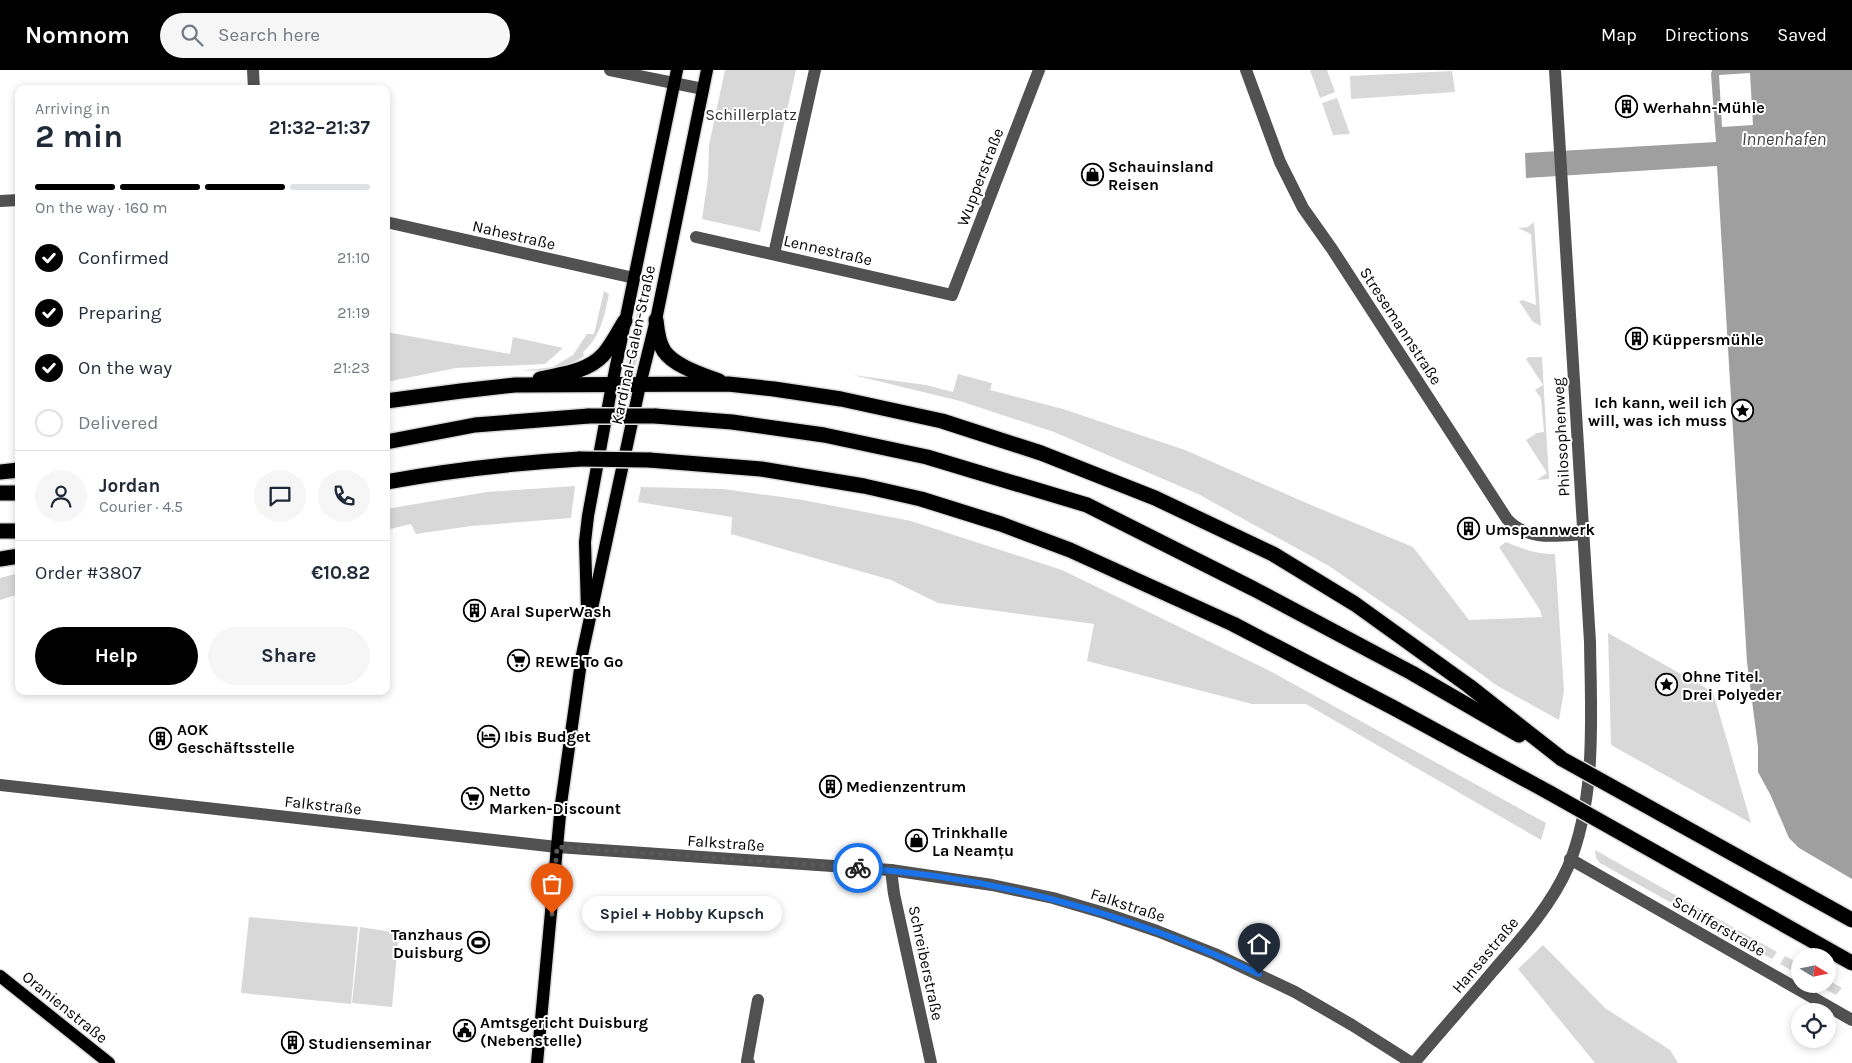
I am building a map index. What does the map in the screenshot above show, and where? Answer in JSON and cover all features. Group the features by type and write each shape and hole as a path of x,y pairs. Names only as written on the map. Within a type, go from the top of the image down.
{"highway":[{"path":"656,320 658,338 664,352 692,370 728,384"},
{"path":"515,385 572,372 595,362 604,354 625,321"},
{"path":"390,400 515,385 728,384 841,399 942,421 1042,452 1155,498 1273,554 1355,604 1470,686 1562,759"},
{"path":"390,441 475,425 589,416 655,416 732,422 824,435 927,457 1087,505 1254,589 1412,674 1852,920"},
{"path":"390,481 469,468 522,462 580,459 649,460 761,469 864,486 921,499 1000,524 1070,550 1233,624 1385,703 1550,793 1852,963"},
{"path":"0,472 15,470"},
{"path":"0,493 15,493"},
{"path":"0,531 15,531"},
{"path":"0,559 15,557"}],"main road":[{"name":"Kardinal-Galen-Straße","path":"537,1063 567,753 587,626 656,320 708,70"},
{"name":"Kardinal-Galen-Straße","path":"587,626 585,542 592,493 675,76"},
{"name":"Oranienstraße","path":"0,976 109,1063"}],"street":[{"path":"253,70 254,85"},
{"path":"610,70 675,76 703,89"},
{"path":"774,254 816,70"},
{"name":"Wupperstraße","path":"952,295 1039,70"},
{"name":"Stresemannstraße","path":"1246,70 1276,152 1303,208 1507,519 1513,526 1526,533 1535,535 1583,534"},
{"name":"Philosophenweg","path":"1555,70 1590,642 1591,734 1585,803 1570,859"},
{"path":"0,201 15,200"},
{"name":"Nahestraße","path":"390,223 634,278"},
{"name":"Lennestraße","path":"696,237 952,295"},
{"name":"Falkstraße","path":"0,785 557,847 891,870 992,884 1053,898 1104,913 1158,931 1215,954 1274,981 1352,1025 1413,1063"},
{"name":"Schifferstraße","path":"1570,859 1852,1020"},
{"name":"Hansastraße","path":"1413,1063 1526,934 1549,900 1570,859"},
{"name":"Schreiberstraße","path":"891,870 894,894 931,1063"},
{"path":"749,1063 747,1061 758,1000"}],"green space":[{"name":"Schillerplatz","path":"725,70 796,70 760,232 702,219 708,178 709,145"},
{"path":"1310,70 1327,70 1335,92 1320,98"},
{"path":"1452,71 1455,92 1351,99 1350,76"},
{"path":"1337,98 1350,134 1333,135 1322,103"},
{"path":"1534,222 1541,326 1533,322 1519,301 1523,300 1536,305 1531,234 1518,228 1528,227"},
{"path":"604,291 609,294 603,318 598,333 583,352 584,356 561,367 520,371 553,367 573,355 587,334 594,334"},
{"path":"641,294 644,294 638,357 634,370 629,373 625,368"},
{"path":"390,333 510,354 513,337 563,348 545,364 456,368 390,381"},
{"path":"1529,357 1542,357 1549,479 1537,480 1547,473 1526,440 1537,433 1544,432 1541,398 1535,390 1543,385 1526,359"},
{"path":"958,374 992,383 990,390 1063,409 1185,450 1413,547 1469,620 1542,617 1540,610 1499,547 1506,542 1530,551 1555,554 1564,691 1559,720 1496,685 1405,618 1329,566 1198,494 1054,432 960,401 853,375 926,385 953,392"},
{"path":"575,486 571,518 471,526 416,534 411,524 390,529 390,508 487,492"},
{"path":"641,487 723,489 803,500 911,521 1062,570 1268,670 1546,823 1541,840 1306,704 1252,704 1087,661 1094,624 938,603 891,580 731,534 732,517 638,502"},
{"path":"15,574 15,595 0,600 0,578"},
{"path":"1608,633 1713,692 1751,823 1611,745"},
{"path":"1595,850 1777,952 1772,959 1600,863 1596,858"},
{"path":"249,917 358,927 351,1004 241,993"},
{"path":"360,927 399,933 392,1007 352,1003"},
{"path":"1543,945 1605,1008 1670,1050 1678,1063 1595,1063 1518,969"},
{"path":"1785,956 1791,959 1791,970 1780,964"},
{"path":"1836,985 1842,988 1836,995 1832,993 1836,993"}],"water":[{"name":"Innenhafen","path":"1712,70 1852,70 1852,879 1799,848 1789,838 1770,794 1758,772 1758,747 1747,662 1717,166 1526,178 1525,153 1716,142"}],"pier":[{"path":"1750,73 1753,125 1722,127 1719,75"}],"way so far":[{"path":"552,914 557,847 858,868"}],"place":[{"name":"Werhahn-Mühle","path":"1627,107"},
{"name":"Schauinsland Reisen","path":"1092,175"},
{"name":"Küppersmühle","path":"1636,339"},
{"name":"Ich kann, weil ich will, was ich muss","path":"1743,411"},
{"name":"Umspannwerk","path":"1469,529"},
{"name":"Aral SuperWash","path":"474,611"},
{"name":"REWE To Go","path":"519,661"},
{"name":"Ohne Titel. Drei Polyeder","path":"1666,685"},
{"name":"Ibis Budget","path":"488,736"},
{"name":"AOK Geschäftsstelle","path":"161,738"},
{"name":"Medienzentrum","path":"830,786"},
{"name":"Netto Marken-Discount","path":"473,799"},
{"name":"Trinkhalle La Neamțu","path":"916,841"},
{"name":"Spiel + Hobby Kupsch","path":"552,914"},
{"name":"Tanzhaus Duisburg","path":"479,943"},
{"name":"Amtsgericht Duisburg (Nebenstelle)","path":"464,1031"},
{"name":"Studienseminar","path":"292,1043"}],"route":[{"path":"858,868 891,870 992,884 1053,898 1158,931 1259,974"}]}
